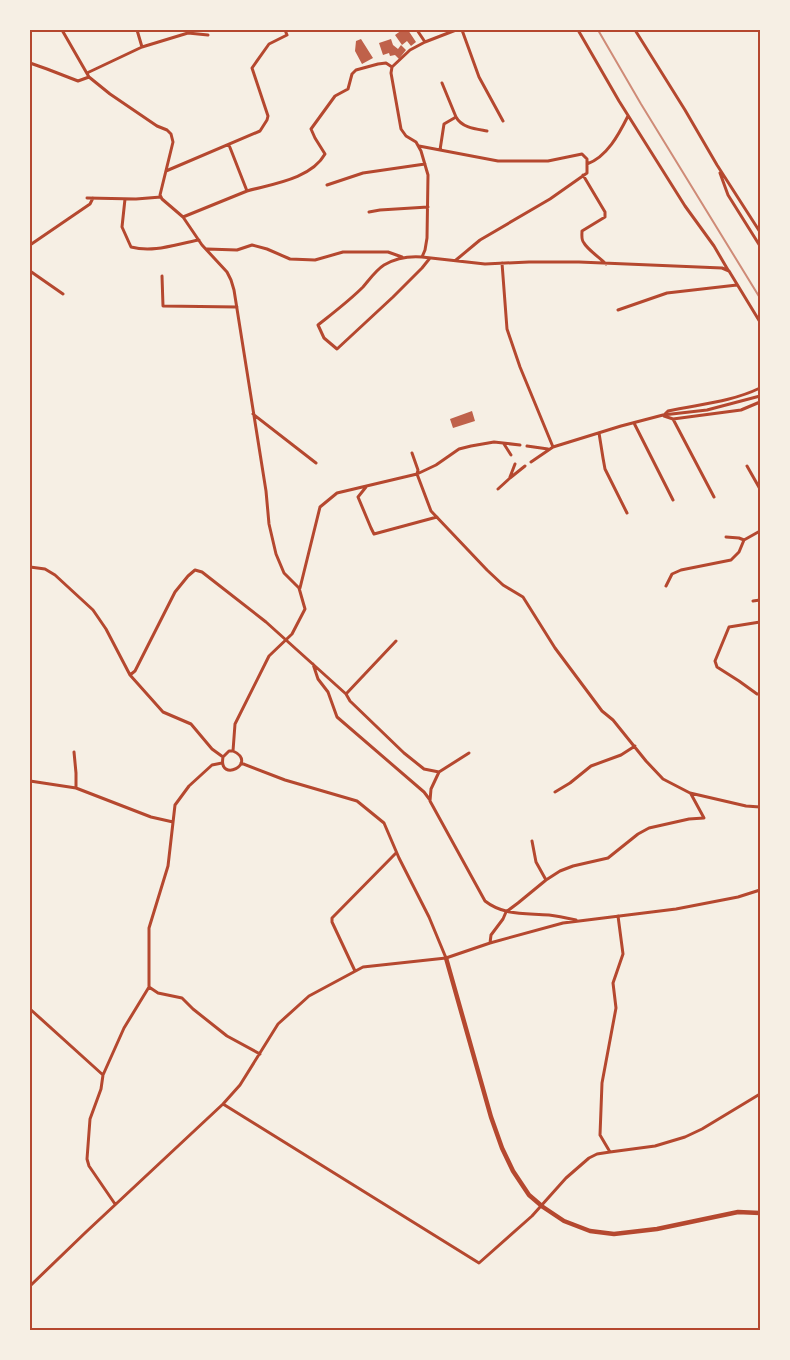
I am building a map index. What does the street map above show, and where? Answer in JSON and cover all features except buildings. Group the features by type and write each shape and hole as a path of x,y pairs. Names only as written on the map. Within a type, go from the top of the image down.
{"street":[{"path":"62,30 88,75 110,94 171,134 173,142 161,197"},
{"path":"137,30 142,47"},
{"path":"166,171 260,131 268,120 268,116 252,68 269,44 287,36 285,30"},
{"path":"417,30 425,42"},
{"path":"422,257 425,250 428,175 416,142 406,136 401,129 391,73 392,67 410,50 456,30"},
{"path":"462,30 478,77 503,121"},
{"path":"578,30 671,184 714,246 760,322"},
{"path":"635,30 760,232"},
{"path":"30,63 78,81 107,63 142,47 188,33 208,35"},
{"path":"182,217 247,191 296,178 313,168 322,160 325,154 311,129 334,96 348,89 352,74 356,70 386,63 392,67"},
{"path":"442,83 459,122 467,127 487,131"},
{"path":"587,164 608,149 629,116"},
{"path":"440,150 444,124 456,117"},
{"path":"229,145 247,191"},
{"path":"418,146 498,161 548,161 582,154 587,159 587,173 550,199 480,240 455,261"},
{"path":"327,184 363,173 425,164"},
{"path":"717,165 728,195 760,246"},
{"path":"583,176 606,212 605,217 582,230 582,240 606,264"},
{"path":"87,198 161,197 182,217 206,249 227,272 234,290 237,307 266,491 269,524 276,554 284,573 300,588"},
{"path":"30,245 90,204 93,198"},
{"path":"125,198 122,227 131,247 140,249 169,247 199,240"},
{"path":"369,212 428,207"},
{"path":"206,249 237,250 252,245 267,249 290,260 315,260 343,252 388,252 405,258"},
{"path":"430,258 393,298 337,349 324,338 318,325 342,307 382,266 398,258 422,257 485,264 529,262 722,268 729,271"},
{"path":"502,263 507,329 520,367 553,447"},
{"path":"30,271 63,294"},
{"path":"162,276 163,306 237,307"},
{"path":"618,310 667,293 737,284"},
{"path":"663,416 668,411 744,396 760,388"},
{"path":"531,462 553,447 599,433 663,416 707,410 760,396"},
{"path":"663,416 673,420 741,410 760,402"},
{"path":"253,414 316,463"},
{"path":"673,420 714,497"},
{"path":"634,423 673,500"},
{"path":"599,433 605,469 627,513"},
{"path":"233,751 235,724 269,656 292,634 305,609 300,588 320,507 337,493 417,474 436,466 459,450 494,442 520,445"},
{"path":"504,444 511,455"},
{"path":"527,446 549,450"},
{"path":"412,453 418,470 417,474 431,512 498,580 523,598 555,648 602,711 613,720 663,779 690,793 746,806 760,807"},
{"path":"510,478 515,464"},
{"path":"498,489 525,466"},
{"path":"747,466 760,489"},
{"path":"366,486 358,497 374,534 437,517"},
{"path":"666,586 672,574 682,570 732,560 739,552 744,540 760,531"},
{"path":"726,537 744,540"},
{"path":"30,567 45,569 55,575 93,610 106,629 130,675 163,712 191,724 212,749 223,757"},
{"path":"130,675 135,671 175,592 195,570 202,572 286,639 346,694 350,701 404,753 424,769 439,772"},
{"path":"753,601 760,600"},
{"path":"760,622 729,627 715,661 717,667 757,694 760,694"},
{"path":"346,694 396,641"},
{"path":"313,664 318,679 328,692 337,717 424,792 485,901 494,908 506,912 552,915 581,921"},
{"path":"554,792 570,783 591,766 621,755 635,747"},
{"path":"233,751 238,753 241,758 241,764 234,770 229,770 222,763 223,757 233,751"},
{"path":"74,752 76,788"},
{"path":"430,801 431,789 439,772 469,754"},
{"path":"115,1204 89,1166 87,1159 90,1119 101,1088 102,1075 124,1028 150,987 149,928 168,866 175,805 189,786 212,765 222,763"},
{"path":"241,764 285,780 357,801 384,823 396,853 429,917 446,958 491,1117 502,1148 513,1171 529,1196 564,1221 590,1231 614,1234 657,1230 738,1212 760,1213"},
{"path":"30,781 76,788 150,817 173,822"},
{"path":"490,943 491,935 506,912 560,871 608,858 638,834 649,828 689,819 704,818 690,793"},
{"path":"532,841 536,862 546,880"},
{"path":"355,971 332,922 332,918 396,853"},
{"path":"30,1286 115,1204 224,1104 240,1086 278,1024 309,996 355,971 363,967 446,958 490,943 563,923 676,909 760,890"},
{"path":"610,1152 600,1135 602,1083 616,1008 613,983 623,954 618,916"},
{"path":"150,987 158,993 182,998 227,1036 260,1054"},
{"path":"30,1009 102,1075"},
{"path":"224,1104 479,1263 532,1216 566,1178 589,1158 597,1154 655,1146 685,1137 709,1125 760,1094"}],"railway":[{"path":"598,30 760,298"}]}
